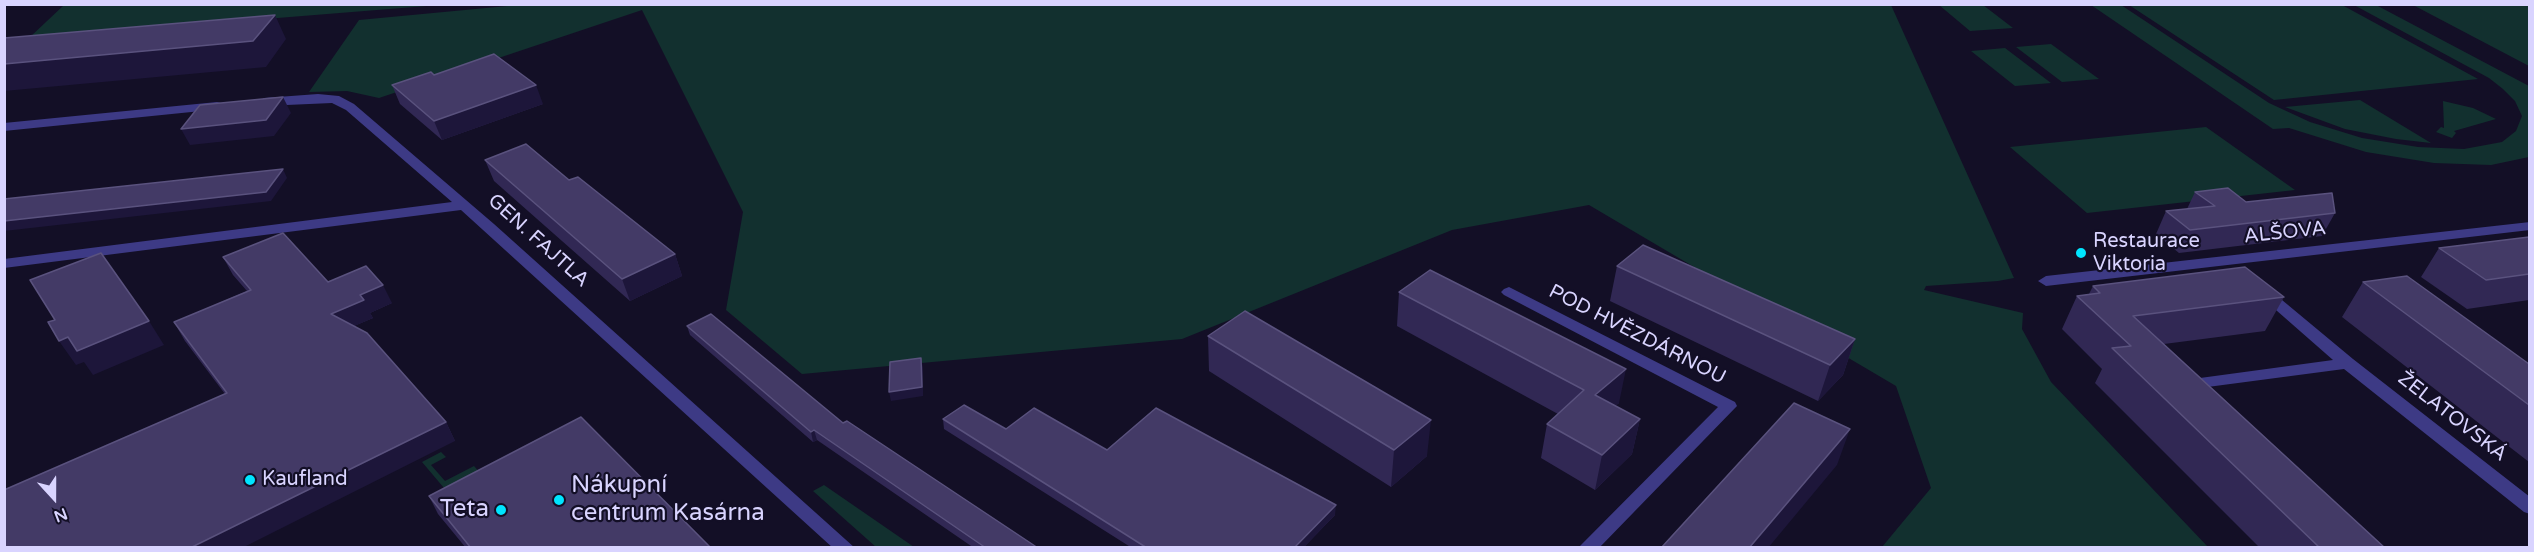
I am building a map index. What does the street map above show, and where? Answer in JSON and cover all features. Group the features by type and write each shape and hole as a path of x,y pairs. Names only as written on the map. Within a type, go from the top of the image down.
{"street":[{"path":"254,103 318,98 343,102 464,205"},
{"path":"4,127 230,105"},
{"name":"GEN. FAJTLA","path":"4,264 464,205 846,548"},
{"name":"ALŠOVA","path":"2046,281 2529,226"},
{"name":"ŽELATOVSKÁ","path":"2226,261 2347,363 2529,507"},
{"name":"POD HVĚZDÁRNOU","path":"1509,292 1729,406 1587,548"},
{"path":"2218,399 2200,383 2347,363"}],"green space":[{"path":"64,5 439,5 29,38"},
{"path":"518,5 1891,5 2014,278 1926,286 1924,290 2023,313 2022,329 2051,382 2208,547 1882,547 1931,488 1896,386 1589,205 1452,230 1182,339 802,374 726,310 743,212 642,10 379,98 347,91 309,92 359,20"},
{"path":"1939,5 1983,5 2013,28 1970,31"},
{"path":"2091,5 2121,5 2269,103 2310,122 2362,138 2418,147 2464,149 2502,142 2516,131 2522,116 2515,101 2503,89 2489,78 2354,5 2376,5 2529,86 2529,157 2491,165 2434,163 2366,152 2289,128 2273,129"},
{"path":"2129,5 2342,5 2478,79 2274,100"},
{"path":"2413,5 2529,5 2529,66"},
{"path":"2051,44 2099,79 2062,82 2016,47"},
{"path":"2005,48 2051,83 2015,86 1971,51"},
{"path":"2360,100 2431,143 2345,129 2285,107"},
{"path":"2443,101 2473,108 2496,119 2454,131 2456,133 2452,138 2436,132 2441,127 2444,128"},
{"path":"2206,127 2295,190 2087,213 2010,147"},
{"path":"441,452 446,457 431,465 445,481 474,466 489,483 455,501 422,462"},
{"path":"824,485 914,547 876,547 813,491"}],"building":[{"path":"275,15 253,41 4,64 4,38"},
{"path":"494,54 536,85 434,121 392,85 431,72 434,75"},
{"path":"283,97 266,120 181,129 200,105"},
{"path":"526,144 569,180 578,177 675,254 622,279 485,160"},
{"path":"283,169 266,192 4,221 4,199"},
{"path":"2228,188 2246,202 2332,193 2335,213 2190,230 2166,211 2215,206 2195,192"},
{"path":"283,233 328,282 366,266 383,285 360,295 364,300 331,314 367,333 446,422 190,548 4,548 4,490 227,393 174,322 251,290 223,257"},
{"path":"2529,237 2529,274 2486,280 2439,248"},
{"path":"1643,245 1855,339 1830,365 1617,266"},
{"path":"101,253 149,321 77,351 68,337 59,341 48,322 55,320 30,280"},
{"path":"2245,267 2284,297 2133,316 2385,548 2320,548 2112,348 2131,346 2077,296 2100,293 2093,286"},
{"path":"1430,270 1626,369 1595,395 1640,419 1602,455 1547,424 1584,390 1399,292"},
{"path":"2407,276 2529,364 2529,405 2363,282"},
{"path":"1245,311 1431,420 1394,450 1208,336"},
{"path":"711,314 843,423 847,421 1038,548 986,548 814,430 811,432 687,326"},
{"path":"921,358 922,387 889,392 890,362"},
{"path":"1794,403 1850,429 1749,548 1661,548"},
{"path":"964,405 1006,429 1034,408 1107,450 1156,408 1336,505 1294,548 1147,548 943,419"},
{"name":"Nákupní centrum Kasárna","path":"581,417 711,548 471,548 429,496"}],"place":[{"name":"Restaurace Viktoria","path":"2081,253"},
{"name":"Kaufland","path":"250,480"},
{"name":"Nákupní centrum Kasárna","path":"559,500"},
{"name":"Teta","path":"501,510"}]}
